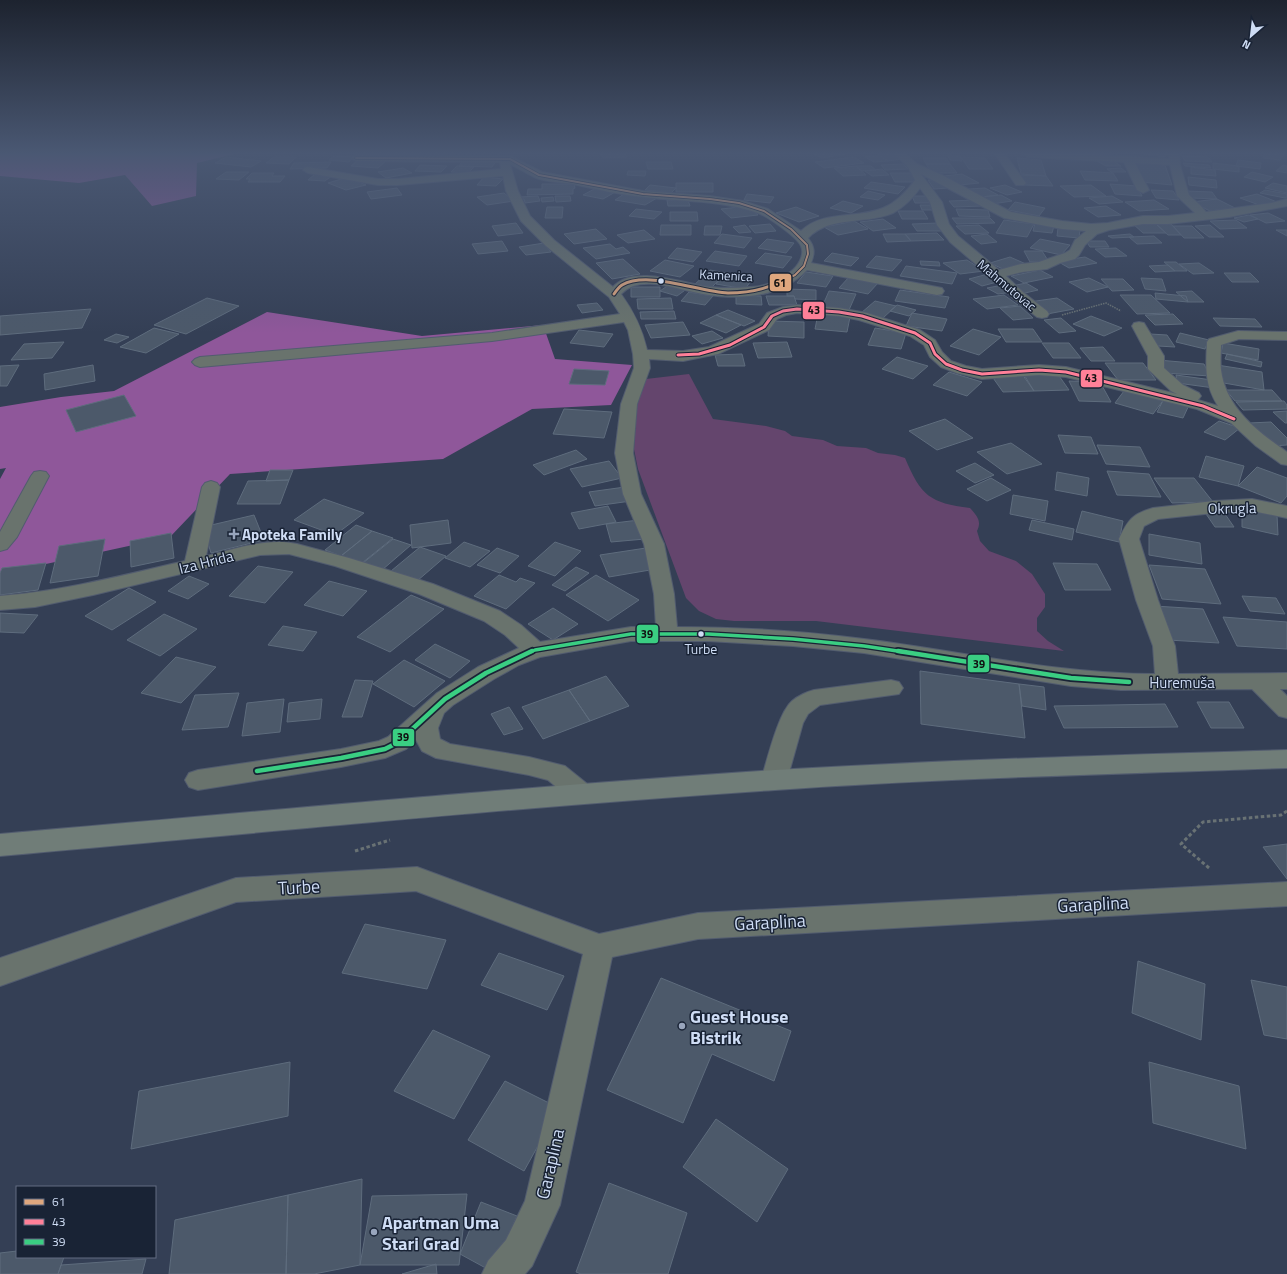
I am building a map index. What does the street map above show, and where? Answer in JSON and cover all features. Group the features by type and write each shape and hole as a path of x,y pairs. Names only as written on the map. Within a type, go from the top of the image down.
{"main road":[{"path":"0,845 582,794 774,780 988,768 1287,759"}],"street":[{"path":"523,213 525,218 550,243 614,294 629,317 635,330 641,354 642,368 629,404 624,453 632,494 654,544 664,594 666,634"},
{"path":"766,213 802,238 807,245 808,254 804,266 937,291"},
{"path":"802,238 806,231 816,225 877,213"},
{"name":"Mahmutovac","path":"940,213 944,225 954,239 997,275 1019,296 1042,314"},
{"path":"1005,213 1062,225 1091,228 1108,227"},
{"path":"997,275 1021,268 1042,266 1055,260 1070,256 1075,252 1079,243 1093,231 1143,220 1168,220 1214,213"},
{"name":"Kamenica","path":"614,294 622,285 636,281 648,280 675,283 702,290 728,293 760,291 776,286 795,275 804,266"},
{"path":"641,354 683,356 713,351 747,336 764,326 772,316 783,311 797,309 839,312 862,316 915,333 930,343 935,354 946,364 962,370 982,374 1039,370 1066,372 1203,406 1234,419"},
{"path":"200,362 492,337 629,317"},
{"path":"1139,326 1156,356 1156,369 1177,388 1234,419 1264,444 1287,460"},
{"path":"1234,419 1218,393 1212,369 1214,342 1238,335 1287,336"},
{"path":"0,545 7,537 40,476"},
{"path":"194,565 212,487"},
{"name":"Okrugla","path":"1167,681 1164,646 1147,600 1129,540 1136,523 1153,514 1252,505 1287,512"},
{"name":"Iza Hrida","path":"0,603 35,600 93,589 260,549 290,548 426,588 492,616 513,630 534,650"},
{"name":"Huremuša","path":"534,650 631,634 793,639 864,646 1070,678 1121,682 1287,681"},
{"path":"198,780 341,758 385,749 397,743 434,708 457,690 511,660 534,650"},
{"path":"1258,681 1287,710"},
{"path":"774,780 791,723 799,708 814,698 891,688"},
{"path":"434,708 426,728 426,736 431,745 445,752 456,755 529,766 556,773 582,794"},
{"name":"Turbe","path":"0,972 236,890 417,879 599,947"},
{"name":"Garaplina","path":"501,1274 519,1253 542,1205 599,947 698,926 1287,894"}],"path":[{"name":"Mahmutovac","path":"1042,314 1061,316 1106,303 1127,314 1139,326"},
{"path":"1252,896 1215,872 1181,844 1203,822 1281,815 1287,811"},
{"path":"348,854 393,839"}],"shaded area":[{"path":"267,312 422,336 543,325 555,359 632,365 611,405 532,409 443,459 230,474 170,537 0,574 0,479 6,468 0,469 0,407 61,397 114,391"},
{"path":"689,374 713,419 766,426 785,431 792,436 823,440 837,446 866,448 878,453 905,458 916,481 928,495 945,503 970,508 977,516 979,521 977,531 980,541 989,551 1016,561 1032,574 1045,594 1045,607 1037,618 1037,631 1048,641 1064,651 816,621 734,621 716,619 699,611 686,598 638,469 634,449 637,403 646,379"}],"building":[{"path":"546,213 562,213 562,218 545,218"},
{"path":"632,213 660,213 654,219 629,216"},
{"path":"670,213 697,213 698,221 670,221"},
{"path":"726,213 756,213 758,215 731,218"},
{"path":"777,213 812,213 819,216 799,222"},
{"path":"899,213 925,213 928,219 902,219"},
{"path":"958,213 989,213 990,217 959,216"},
{"path":"1026,213 1041,213 1039,216"},
{"path":"1092,213 1118,213 1121,215 1098,217"},
{"path":"1269,213 1285,221 1266,223 1250,215"},
{"path":"1249,215 1258,219 1244,222 1234,218"},
{"path":"952,218 990,218 995,223 957,224"},
{"path":"883,219 896,228 873,231 860,222"},
{"path":"1004,220 1034,224 1027,237 996,233"},
{"path":"1236,220 1247,228 1220,229 1210,221"},
{"path":"854,221 868,229 838,235 824,227"},
{"path":"516,223 523,233 498,236 492,226"},
{"path":"938,223 943,231 917,231 912,224"},
{"path":"1035,223 1054,226 1052,233 1033,231"},
{"path":"1132,223 1155,223 1166,233 1143,233"},
{"path":"770,224 776,231 755,233 749,226"},
{"path":"1156,224 1171,224 1181,235 1168,235"},
{"path":"661,225 691,225 691,235 660,235"},
{"path":"745,225 751,232 739,233 733,227"},
{"path":"979,225 989,233 965,234 956,226"},
{"path":"1210,225 1224,237 1209,237 1195,226"},
{"path":"705,226 722,226 720,235 704,235"},
{"path":"1173,226 1192,226 1204,238 1184,238"},
{"path":"1058,228 1080,230 1079,238 1057,236"},
{"path":"596,229 607,239 574,244 564,234"},
{"path":"644,230 655,239 628,243 617,235"},
{"path":"1276,230 1287,230 1287,236"},
{"path":"937,233 944,240 911,241 905,234"},
{"path":"722,234 752,238 744,248 714,243"},
{"path":"883,234 905,234 911,241 887,242"},
{"path":"987,234 997,242 981,244 971,236"},
{"path":"1130,234 1134,237 1112,238 1108,236"},
{"path":"1154,236 1162,243 1137,244 1129,237"},
{"path":"767,239 794,243 786,253 758,248"},
{"path":"1040,239 1070,245 1061,255 1030,248"},
{"path":"502,241 508,251 478,254 472,244"},
{"path":"1086,241 1105,241 1109,247 1090,247"},
{"path":"544,243 551,252 526,255 519,247"},
{"path":"610,244 616,249 623,247 630,253 596,259 583,248"},
{"path":"677,248 702,252 693,262 668,258"},
{"path":"1116,248 1127,256 1105,257 1095,249"},
{"path":"715,251 747,256 739,266 706,261"},
{"path":"1024,251 1042,251 1049,262 1030,262"},
{"path":"765,253 792,257 783,268 755,263"},
{"path":"832,253 859,258 851,266 824,261"},
{"path":"876,256 902,260 892,271 866,267"},
{"path":"1010,257 1026,264 1005,270 990,263"},
{"path":"1085,257 1097,263 1069,268 1057,261"},
{"path":"623,259 640,274 612,279 596,263"},
{"path":"665,260 694,266 680,277 650,271"},
{"path":"967,260 984,271 960,274 943,263"},
{"path":"920,261 939,262 940,266 921,265"},
{"path":"1164,262 1176,262 1187,271 1175,271"},
{"path":"1199,263 1214,273 1193,274 1179,264"},
{"path":"1168,265 1175,271 1155,272 1149,266"},
{"path":"906,266 957,273 952,284 900,276"},
{"path":"710,270 726,273 710,289 693,286"},
{"path":"1040,270 1053,277 1024,283 1011,276"},
{"path":"806,272 833,276 826,287 797,283"},
{"path":"1224,273 1250,273 1259,282 1232,282"},
{"path":"988,274 1001,281 982,286 969,279"},
{"path":"722,277 751,281 745,289 716,284"},
{"path":"849,277 878,283 868,294 839,288"},
{"path":"1089,278 1108,287 1087,292 1069,282"},
{"path":"1141,278 1162,279 1166,291 1145,289"},
{"path":"1101,279 1123,279 1134,290 1112,291"},
{"path":"1026,283 1038,290 1025,293 1012,286"},
{"path":"670,284 688,288 677,296 660,291"},
{"path":"1003,285 1014,292 998,294 987,288"},
{"path":"631,287 660,287 660,297 631,297"},
{"path":"787,289 816,290 816,300 795,299 794,296 787,296"},
{"path":"900,290 949,297 945,308 895,301"},
{"path":"829,291 856,294 849,310 822,307"},
{"path":"1192,291 1204,302 1188,302 1176,292"},
{"path":"689,292 713,296 705,305 681,301"},
{"path":"1155,293 1186,296 1188,302 1156,299"},
{"path":"736,295 761,296 762,305 736,304"},
{"path":"1004,295 1018,305 987,309 973,299"},
{"path":"1120,295 1151,295 1170,313 1137,314"},
{"path":"766,296 794,296 797,305 769,305"},
{"path":"207,298 239,306 186,334 154,325"},
{"path":"671,298 673,309 638,309 637,299"},
{"path":"1057,298 1074,309 1047,314 1029,302"},
{"path":"875,301 896,306 883,318 861,313"},
{"path":"597,303 603,310 582,313 577,305"},
{"path":"897,305 916,310 909,316 890,311"},
{"path":"1020,306 1033,318 1013,320 1000,308"},
{"path":"91,309 82,328 0,335 0,316"},
{"path":"728,310 755,321 744,326 716,315"},
{"path":"674,311 676,319 641,319 640,312"},
{"path":"912,313 947,319 942,331 906,326"},
{"path":"818,314 850,317 847,332 815,329"},
{"path":"1173,314 1183,324 1155,325 1145,315"},
{"path":"716,315 741,325 726,333 700,323"},
{"path":"1091,316 1122,328 1104,336 1073,324"},
{"path":"1061,318 1076,331 1059,333 1044,320"},
{"path":"1213,318 1255,319 1262,327 1220,326"},
{"path":"769,321 804,322 804,338 768,336"},
{"path":"683,322 690,335 651,338 645,325"},
{"path":"154,328 179,334 146,353 120,347"},
{"path":"875,328 906,333 901,349 868,345"},
{"path":"973,329 1001,337 979,355 950,346"},
{"path":"998,329 1033,329 1042,342 1006,342"},
{"path":"579,330 613,334 604,347 570,343"},
{"path":"712,331 723,338 702,344 692,336"},
{"path":"1180,333 1209,340 1205,349 1176,342"},
{"path":"116,334 129,337 117,343 104,340"},
{"path":"1150,334 1167,335 1175,347 1158,346"},
{"path":"64,342 52,358 11,360 24,344"},
{"path":"787,342 792,357 758,358 753,343"},
{"path":"1042,343 1069,343 1081,358 1053,358"},
{"path":"1223,343 1259,349 1258,360 1221,353"},
{"path":"1103,347 1115,361 1091,361 1080,348"},
{"path":"742,354 745,366 718,366 715,355"},
{"path":"1227,354 1262,362 1261,367 1225,359"},
{"path":"897,357 928,366 913,379 882,369"},
{"path":"1158,360 1204,364 1210,376 1163,373"},
{"path":"1105,363 1143,363 1156,380 1118,380"},
{"path":"19,365 7,386 0,386 0,366"},
{"path":"93,365 95,381 45,390 44,374"},
{"path":"1217,365 1262,372 1264,390 1218,382"},
{"path":"574,369 609,371 605,385 569,384"},
{"path":"949,372 982,382 967,396 933,385"},
{"path":"1023,373 1057,373 1069,390 1034,391"},
{"path":"1022,374 1034,391 1003,392 991,375"},
{"path":"1176,375 1212,380 1214,388 1177,383"},
{"path":"1069,381 1100,382 1111,402 1079,401"},
{"path":"1127,387 1165,398 1153,414 1115,403"},
{"path":"1226,390 1272,390 1282,401 1235,401"},
{"path":"124,395 136,416 76,432 66,410"},
{"path":"1165,397 1190,403 1183,418 1157,412"},
{"path":"1284,401 1287,405 1287,409 1243,410 1236,402"},
{"path":"564,409 612,412 604,438 553,434"},
{"path":"1287,411 1287,423 1285,423 1273,412"},
{"path":"945,419 973,438 937,450 909,431"},
{"path":"1219,421 1240,428 1225,440 1204,432"},
{"path":"1271,422 1287,438 1287,445 1271,446 1249,423"},
{"path":"1058,435 1091,437 1098,454 1065,453"},
{"path":"1011,443 1042,464 1007,474 977,452"},
{"path":"1097,445 1140,447 1150,467 1106,464"},
{"path":"576,450 587,459 544,475 533,465"},
{"path":"1206,456 1244,466 1238,486 1199,477"},
{"path":"609,461 622,478 582,487 570,469"},
{"path":"975,463 994,475 975,483 956,471"},
{"path":"1257,467 1287,478 1287,496 1281,503 1238,486"},
{"path":"270,470 293,470 289,480 266,481"},
{"path":"1107,471 1149,474 1161,497 1117,495"},
{"path":"1057,472 1089,478 1087,496 1055,490"},
{"path":"991,478 1011,490 987,501 967,489"},
{"path":"1154,478 1194,478 1213,502 1172,503"},
{"path":"289,480 280,504 237,504 248,481"},
{"path":"625,487 631,501 595,506 589,492"},
{"path":"1013,495 1048,501 1045,521 1010,514"},
{"path":"324,499 364,513 335,535 294,520"},
{"path":"608,506 616,522 579,529 571,513"},
{"path":"1242,508 1277,515 1278,535 1242,527"},
{"path":"1082,511 1123,521 1119,542 1076,532"},
{"path":"1204,511 1223,511 1234,527 1215,527"},
{"name":"Apoteka Family","path":"254,515 264,540 211,553 203,527"},
{"path":"448,520 451,543 412,548 410,525"},
{"path":"639,520 645,539 611,542 606,524"},
{"path":"1032,520 1074,529 1072,540 1029,530"},
{"path":"356,525 372,531 341,556 325,550"},
{"path":"372,531 393,538 362,563 341,556"},
{"path":"171,533 174,558 131,567 130,541"},
{"path":"1149,534 1200,543 1202,564 1149,555"},
{"path":"105,539 98,576 50,583 59,546"},
{"path":"393,539 411,545 382,570 363,563"},
{"path":"464,542 490,551 470,567 445,558"},
{"path":"555,542 581,551 555,576 528,566"},
{"path":"420,547 446,556 417,581 391,571"},
{"path":"497,548 519,556 500,573 477,565"},
{"path":"646,548 656,569 609,577 600,555"},
{"path":"46,563 38,590 0,595 0,573 2,568"},
{"path":"1053,563 1097,564 1111,590 1065,590"},
{"path":"1149,565 1205,569 1221,604 1162,599"},
{"path":"258,566 293,572 265,603 229,596"},
{"path":"576,567 589,573 565,591 552,585"},
{"path":"499,575 516,582 520,578 535,583 506,609 474,596"},
{"path":"596,575 639,600 608,621 566,595"},
{"path":"189,576 209,584 188,599 168,591"},
{"path":"329,581 367,591 343,616 304,605"},
{"path":"129,588 156,602 112,630 85,616"},
{"path":"411,595 444,609 390,652 357,637"},
{"path":"1242,596 1276,598 1285,614 1250,611"},
{"path":"1154,606 1203,609 1219,643 1168,640"},
{"path":"553,608 578,624 553,640 528,624"},
{"path":"0,613 38,615 24,633 0,632"},
{"path":"164,614 197,629 160,656 127,640"},
{"path":"1223,617 1287,622 1287,649 1237,646"},
{"path":"283,626 317,632 303,651 268,645"},
{"path":"435,644 470,661 450,678 415,660"},
{"path":"176,657 216,667 181,703 141,693"},
{"path":"404,660 445,681 414,707 373,684"},
{"path":"920,671 1019,684 1025,738 921,724"},
{"path":"606,676 629,706 590,721 569,690"},
{"path":"355,680 373,681 362,717 342,717"},
{"path":"1019,684 1044,687 1046,710 1022,706"},
{"path":"569,690 590,721 543,739 522,707"},
{"path":"239,693 228,727 182,730 195,695"},
{"path":"284,699 280,732 242,736 247,703"},
{"path":"322,699 320,719 287,722 289,703"},
{"path":"1197,702 1229,702 1244,728 1211,728"},
{"path":"1165,704 1178,727 1064,728 1054,706"},
{"path":"509,707 523,729 504,735 491,714"},
{"path":"1287,844 1287,879 1263,847"},
{"path":"365,924 446,940 427,989 342,973"},
{"path":"499,953 564,976 547,1010 481,985"},
{"path":"1138,961 1205,984 1201,1040 1132,1013"},
{"path":"661,978 791,1031 774,1081 712,1054 683,1123 607,1090"},
{"path":"1251,980 1287,987 1287,1039 1264,1035"},
{"path":"433,1030 490,1056 454,1119 394,1091"},
{"path":"290,1062 288,1116 131,1149 139,1091"},
{"path":"1149,1062 1239,1086 1246,1149 1153,1123"},
{"path":"505,1081 559,1108 524,1171 468,1140"},
{"path":"716,1119 788,1169 757,1222 683,1167"},
{"path":"362,1179 360,1265 314,1274 286,1274 288,1195"},
{"path":"609,1183 687,1213 668,1274 581,1274 576,1272"},
{"path":"467,1194 459,1265 360,1265 372,1196"},
{"path":"288,1195 286,1274 169,1274 175,1220"},
{"path":"481,1202 517,1216 493,1272 460,1254"},
{"path":"16,1251 16,1258 64,1258 58,1274 0,1274 0,1253"},
{"path":"146,1259 142,1274 58,1274 61,1265"},
{"path":"436,1264 437,1274 402,1274"}],"transit line":[{"name":"61","path":"614,294 622,285 636,281 648,280 675,283 702,290 728,293 760,291 776,285 795,275 804,266 808,254 807,245 791,229 768,213"},
{"name":"43","path":"678,355 699,354 730,345 764,327 772,316 783,311 797,309 839,312 862,316 915,333 930,343 935,354 946,364 962,370 982,374 1039,370 1066,372 1203,406 1234,419"},
{"name":"39","path":"257,771 341,758 385,749 397,743 445,699 486,673 511,660 535,650 631,634 708,634 793,639 864,646 1071,678 1129,682"}],"place":[{"name":"Apoteka Family","path":"234,534"},
{"name":"Turbe","path":"701,634"},
{"name":"Guest House Bistrik","path":"682,1026"},
{"name":"Apartman Uma Stari Grad","path":"374,1232"}]}
